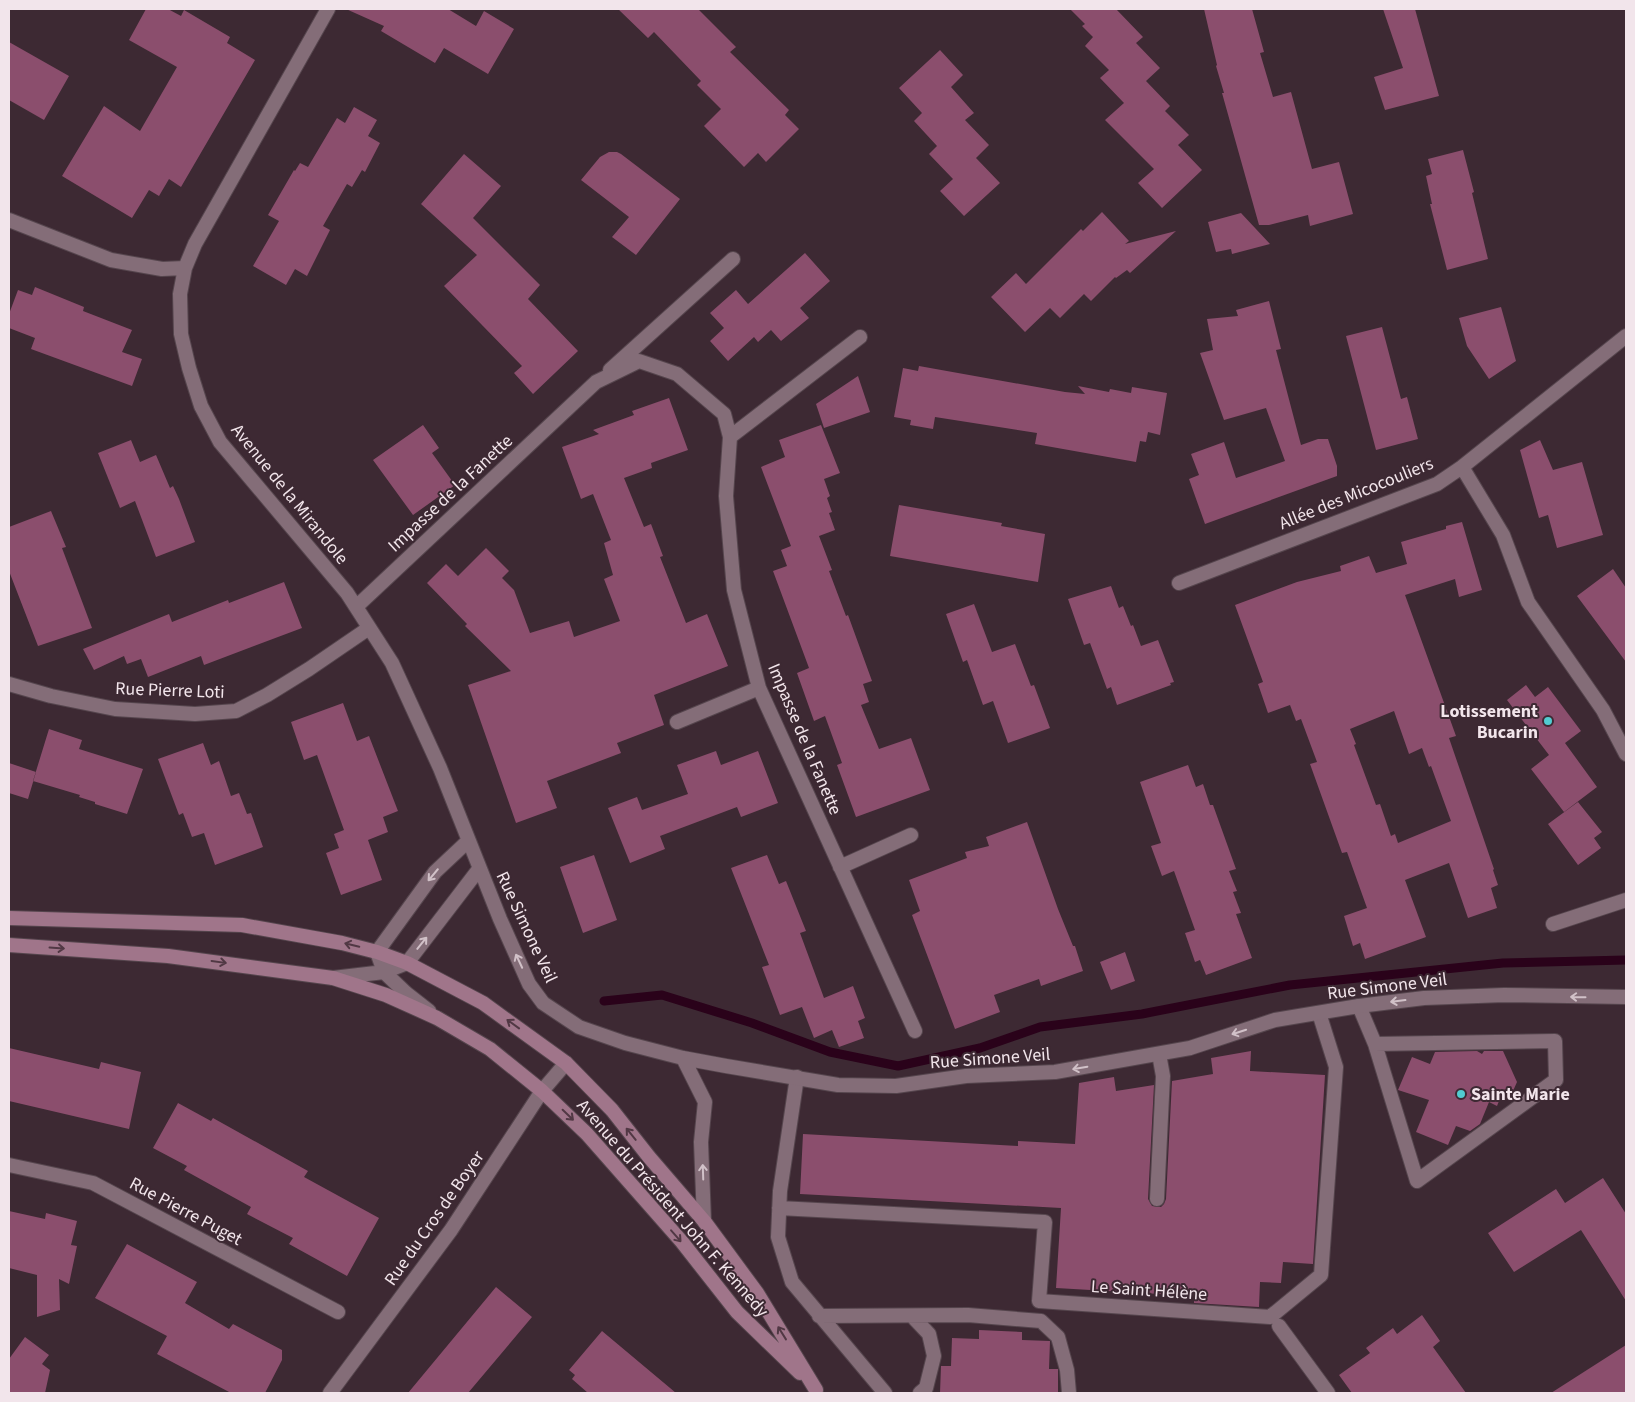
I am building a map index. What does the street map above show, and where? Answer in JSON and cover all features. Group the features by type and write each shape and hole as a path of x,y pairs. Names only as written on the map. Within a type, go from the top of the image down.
{"main road":[{"name":"Avenue du Président John F. Kennedy","path":"9,918 242,925 342,943 377,952 407,963 483,1003 566,1063 612,1110 649,1157 704,1221 757,1293 818,1391"},
{"name":"Avenue du Président John F. Kennedy","path":"9,945 168,956 333,978 386,995 437,1018 490,1049 542,1091 588,1134 682,1242 737,1312 818,1391"}],"street":[{"name":"Avenue de la Mirandole","path":"328,9 195,244 185,268 180,294 181,334 189,368 202,406 220,442 347,593 392,663 440,768 468,841"},
{"path":"9,220 111,260 162,269 185,268"},
{"path":"596,382 733,259"},
{"name":"Allée des Micocouliers","path":"1179,583 1437,484 1462,467 1626,336"},
{"path":"730,437 860,337"},
{"name":"Impasse de la Fanette","path":"356,607 596,382 639,361 677,374 724,414 730,437 726,496 734,590 759,688 915,1031"},
{"path":"1462,467 1503,535 1528,602 1603,710 1626,754"},
{"name":"Rue Pierre Loti","path":"9,684 51,696 116,709 195,714 236,711 309,670 369,628"},
{"path":"677,722 759,688"},
{"path":"840,867 911,835"},
{"path":"437,1018 384,972 377,952 435,872 468,841"},
{"name":"Rue Simone Veil","path":"468,841 530,984 543,1003 578,1028 624,1043 683,1058 838,1085 896,1086 966,1076 1055,1072 1190,1048 1275,1020 1359,1006 1424,998 1495,995 1626,997"},
{"path":"333,978 384,972 407,963 479,869"},
{"path":"1553,924 1626,900"},
{"path":"1359,1006 1375,1044 1417,1181 1556,1080 1555,1041 1375,1044"},
{"name":"Le Saint Hélène","path":"779,1208 1045,1222 1039,1301 1270,1316 1321,1275 1336,1067 1320,1013"},
{"path":"1157,1199 1163,1076 1159,1054"},
{"path":"683,1058 705,1102 701,1142 704,1221"},
{"name":"Rue du Cros de Boyer","path":"330,1393 450,1230 542,1091 566,1063"},
{"path":"797,1077 780,1191 778,1238 792,1282 885,1393"},
{"name":"Rue Pierre Puget","path":"9,1166 92,1183 338,1312"},
{"path":"820,1316 968,1315 1041,1321 1058,1337 1067,1370 1069,1393"},
{"path":"912,1316 929,1334 934,1356 926,1388 920,1393"},
{"path":"1279,1326 1328,1393"}],"building":[{"path":"146,9 168,9 181,16 184,10 230,37 227,43 255,60 181,187 169,179 159,196 149,190 132,218 62,176 104,106 140,131 177,67 129,40"},
{"path":"346,9 448,9 476,26 484,11 514,29 488,74 444,48 435,63 381,31 384,26"},
{"path":"618,9 698,9 736,47 730,52 789,110 785,115 799,129 766,162 758,153 744,167 704,126 721,109 697,85 701,81 654,32 648,38"},
{"path":"1070,9 1116,9 1143,37 1136,43 1160,68 1146,81 1170,106 1165,111 1189,135 1178,145 1202,170 1162,208 1138,183 1154,169 1105,120 1124,103 1100,78 1109,70 1085,46 1093,37 1082,26 1085,24"},
{"path":"1204,9 1252,9 1264,52 1260,53 1273,97 1291,92 1312,169 1339,162 1353,214 1310,226 1308,215 1269,225 1259,225 1222,93 1224,93 1216,66"},
{"path":"1383,9 1415,9 1439,96 1385,110 1374,77 1403,68"},
{"path":"9,42 69,76 44,120 9,100"},
{"path":"940,50 963,75 951,87 974,113 965,120 989,145 976,158 1000,183 964,216 940,191 953,179 929,154 937,146 914,121 922,113 899,88"},
{"path":"354,107 377,120 368,136 380,143 365,172 362,170 352,187 347,184 323,226 330,230 307,276 295,269 286,285 253,266 279,221 268,215 294,170 300,163 308,167 337,118 345,123"},
{"path":"1463,150 1488,259 1447,270 1430,204 1432,204 1426,176 1432,174 1428,159"},
{"path":"609,152 621,154 680,199 636,255 612,237 629,217 581,180 600,157"},
{"path":"464,154 501,186 473,218 540,285 528,299 578,351 533,394 514,373 522,366 444,286 477,255 421,204"},
{"path":"1102,212 1129,241 1125,244 1176,231 1130,273 1127,270 1115,277 1091,301 1084,294 1060,318 1050,308 1025,332 991,297 1016,273 1026,284 1081,229 1083,231"},
{"path":"1241,213 1270,244 1232,254 1231,249 1216,252 1208,222"},
{"path":"805,253 830,281 800,308 809,318 781,341 771,330 758,342 754,337 728,361 710,341 724,328 710,313 736,290 748,304"},
{"path":"35,287 84,307 83,311 132,330 122,352 142,359 132,386 31,349 35,338 9,328 9,314 18,290 32,295"},
{"path":"1269,301 1281,349 1276,350 1301,445 1318,439 1328,439 1337,466 1337,476 1205,524 1189,479 1199,475 1191,454 1224,442 1236,478 1285,461 1266,408 1224,420 1200,353 1213,350 1207,319 1238,316 1236,310"},
{"path":"1501,307 1516,361 1489,379 1467,346 1459,318"},
{"path":"1382,327 1401,399 1407,397 1418,439 1376,450 1346,336"},
{"path":"919,366 1065,392 1085,394 1078,386 1109,392 1110,389 1131,393 1132,387 1167,393 1160,435 1148,432 1146,442 1140,441 1136,462 1035,444 1037,433 935,417 933,429 910,425 911,420 894,417 903,368 918,371"},
{"path":"858,376 870,412 824,428 816,404"},
{"path":"669,398 688,450 651,463 652,468 624,478 644,527 651,524 663,556 660,557 686,623 707,614 728,666 654,695 664,725 617,743 621,753 547,781 557,808 516,823 468,685 511,671 465,626 467,624 427,583 446,564 458,576 486,548 509,571 502,578 514,590 530,633 569,621 574,637 620,621 604,579 613,575 604,543 611,540 593,494 581,499 562,447 599,434 593,430 634,415 632,411"},
{"path":"423,425 439,448 432,453 455,485 413,515 373,460"},
{"path":"821,425 840,473 824,479 830,496 827,498 832,512 829,513 835,530 819,536 832,570 829,571 846,616 848,615 872,681 863,684 869,702 861,705 879,749 911,738 930,790 856,817 837,765 842,763 825,716 814,721 797,673 809,668 773,571 787,566 781,550 791,546 761,467 785,457 779,440"},
{"path":"131,440 140,462 156,455 170,488 173,486 179,499 195,542 156,557 135,501 120,508 98,453"},
{"path":"1540,440 1553,470 1582,462 1603,535 1557,548 1548,515 1539,518 1520,450"},
{"path":"899,505 1002,523 1001,526 1045,534 1038,582 890,556"},
{"path":"51,511 66,547 62,548 92,628 38,646 9,571 9,527"},
{"path":"1462,522 1482,590 1459,597 1455,579 1405,595 1456,736 1449,738 1494,869 1498,885 1491,888 1497,908 1468,918 1449,863 1405,880 1426,937 1365,959 1360,943 1353,946 1344,916 1367,908 1347,852 1342,853 1310,764 1317,762 1301,719 1296,721 1290,705 1268,713 1258,684 1263,682 1235,605 1297,582 1341,571 1340,566 1369,556 1376,573 1407,564 1401,542 1446,529 1446,526","holes":["1394,711 1409,754 1422,748 1429,767 1431,766 1451,821 1398,843 1395,834 1391,836 1380,804 1376,805 1350,729"]},
{"path":"1613,569 1626,588 1626,662 1577,596"},
{"path":"284,582 302,628 204,665 201,656 148,677 141,659 127,664 124,656 94,670 83,649 169,614 172,622 228,600 229,603"},
{"path":"1111,586 1119,608 1123,606 1141,646 1158,640 1174,682 1170,683 1171,685 1117,705 1111,687 1107,689 1090,643 1084,645 1068,599"},
{"path":"974,604 992,652 1015,644 1031,686 1034,685 1050,728 1008,743 993,701 983,705 967,660 963,662 946,614"},
{"path":"1526,685 1535,697 1548,687 1581,731 1565,743 1597,787 1564,812 1531,769 1549,755 1507,700"},
{"path":"343,703 357,741 369,736 398,811 383,817 388,832 368,840 382,880 341,895 326,853 339,848 334,834 344,830 317,755 304,760 291,722"},
{"path":"49,729 82,740 79,749 143,769 127,814 95,804 95,802 79,797 80,795 33,781"},
{"path":"203,743 211,765 219,761 231,796 239,793 247,814 251,813 263,847 215,865 204,833 192,837 183,813 179,815 158,759"},
{"path":"716,751 721,765 758,751 778,803 741,817 737,807 660,836 665,849 630,863 608,808 637,797 642,810 688,794 677,765"},
{"path":"9,763 36,772 28,799 9,793"},
{"path":"1188,765 1196,787 1203,784 1210,805 1213,805 1236,869 1229,871 1237,891 1233,892 1241,913 1236,914 1252,958 1206,975 1200,960 1195,962 1185,933 1195,930 1174,871 1162,876 1151,846 1161,843 1140,782"},
{"path":"1578,802 1602,832 1594,838 1601,848 1578,865 1548,824"},
{"path":"1027,822 1058,909 1073,946 1075,946 1083,971 1041,986 1039,979 994,995 1000,1012 955,1029 912,915 920,911 909,880 967,858 965,852 989,846 986,837"},
{"path":"594,855 617,920 583,933 560,867"},
{"path":"767,855 779,884 786,881 806,931 800,933 824,998 853,986 865,1018 858,1021 864,1038 839,1047 832,1030 814,1038 802,1007 780,1015 762,967 769,965 731,868"},
{"path":"1125,952 1135,981 1111,990 1100,962"},
{"path":"9,1048 99,1069 101,1062 141,1072 129,1129 9,1101"},
{"path":"1251,1051 1250,1071 1325,1075 1313,1264 1283,1262 1281,1283 1260,1282 1259,1307 1194,1303 1194,1296 1056,1288 1061,1208 800,1194 803,1134 1018,1146 1018,1141 1075,1144 1079,1083 1114,1077 1116,1091 1154,1085 1148,1199 1152,1206 1161,1207 1166,1199 1172,1081 1213,1074 1211,1058"},
{"name":"Sainte Marie","path":"1477,1051 1482,1054 1484,1051 1503,1051 1517,1082 1509,1100 1501,1096 1497,1106 1489,1102 1480,1124 1470,1131 1456,1126 1448,1145 1416,1132 1429,1100 1398,1090 1412,1057 1430,1064 1435,1052"},
{"path":"178,1103 211,1121 213,1118 308,1171 304,1177 379,1218 347,1276 289,1244 293,1238 247,1214 251,1207 184,1170 187,1166 153,1148"},
{"path":"1603,1178 1626,1214 1626,1301 1581,1230 1514,1272 1488,1233 1556,1189 1565,1203"},
{"path":"9,1211 45,1219 46,1213 77,1221 71,1245 77,1246 69,1284 59,1279 60,1310 37,1317 37,1275 9,1268"},
{"path":"127,1244 197,1282 185,1303 229,1329 233,1324 282,1350 282,1360 265,1393 231,1393 157,1354 167,1336 95,1298"},
{"path":"496,1287 532,1317 468,1393 408,1393"},
{"path":"1422,1315 1440,1341 1433,1347 1466,1393 1352,1393 1339,1375 1370,1353 1366,1348 1393,1328 1397,1334"},
{"path":"979,1330 1022,1332 1022,1340 1050,1341 1049,1369 1058,1369 1058,1393 940,1393 941,1366 951,1366 952,1338 979,1339"},
{"path":"602,1331 676,1393 588,1393 572,1379 575,1375 569,1370"},
{"path":"25,1337 49,1355 42,1364 50,1370 45,1393 9,1393 9,1359"},
{"path":"1626,1345 1626,1393 1551,1393"}],"waterway":[{"path":"604,1001 662,995 752,1023 830,1052 898,1066 980,1048 1040,1027 1142,1014 1290,985 1503,963 1626,960"}],"place":[{"name":"Lotissement Bucarin","path":"1548,721"},
{"name":"Sainte Marie","path":"1461,1094"}]}
